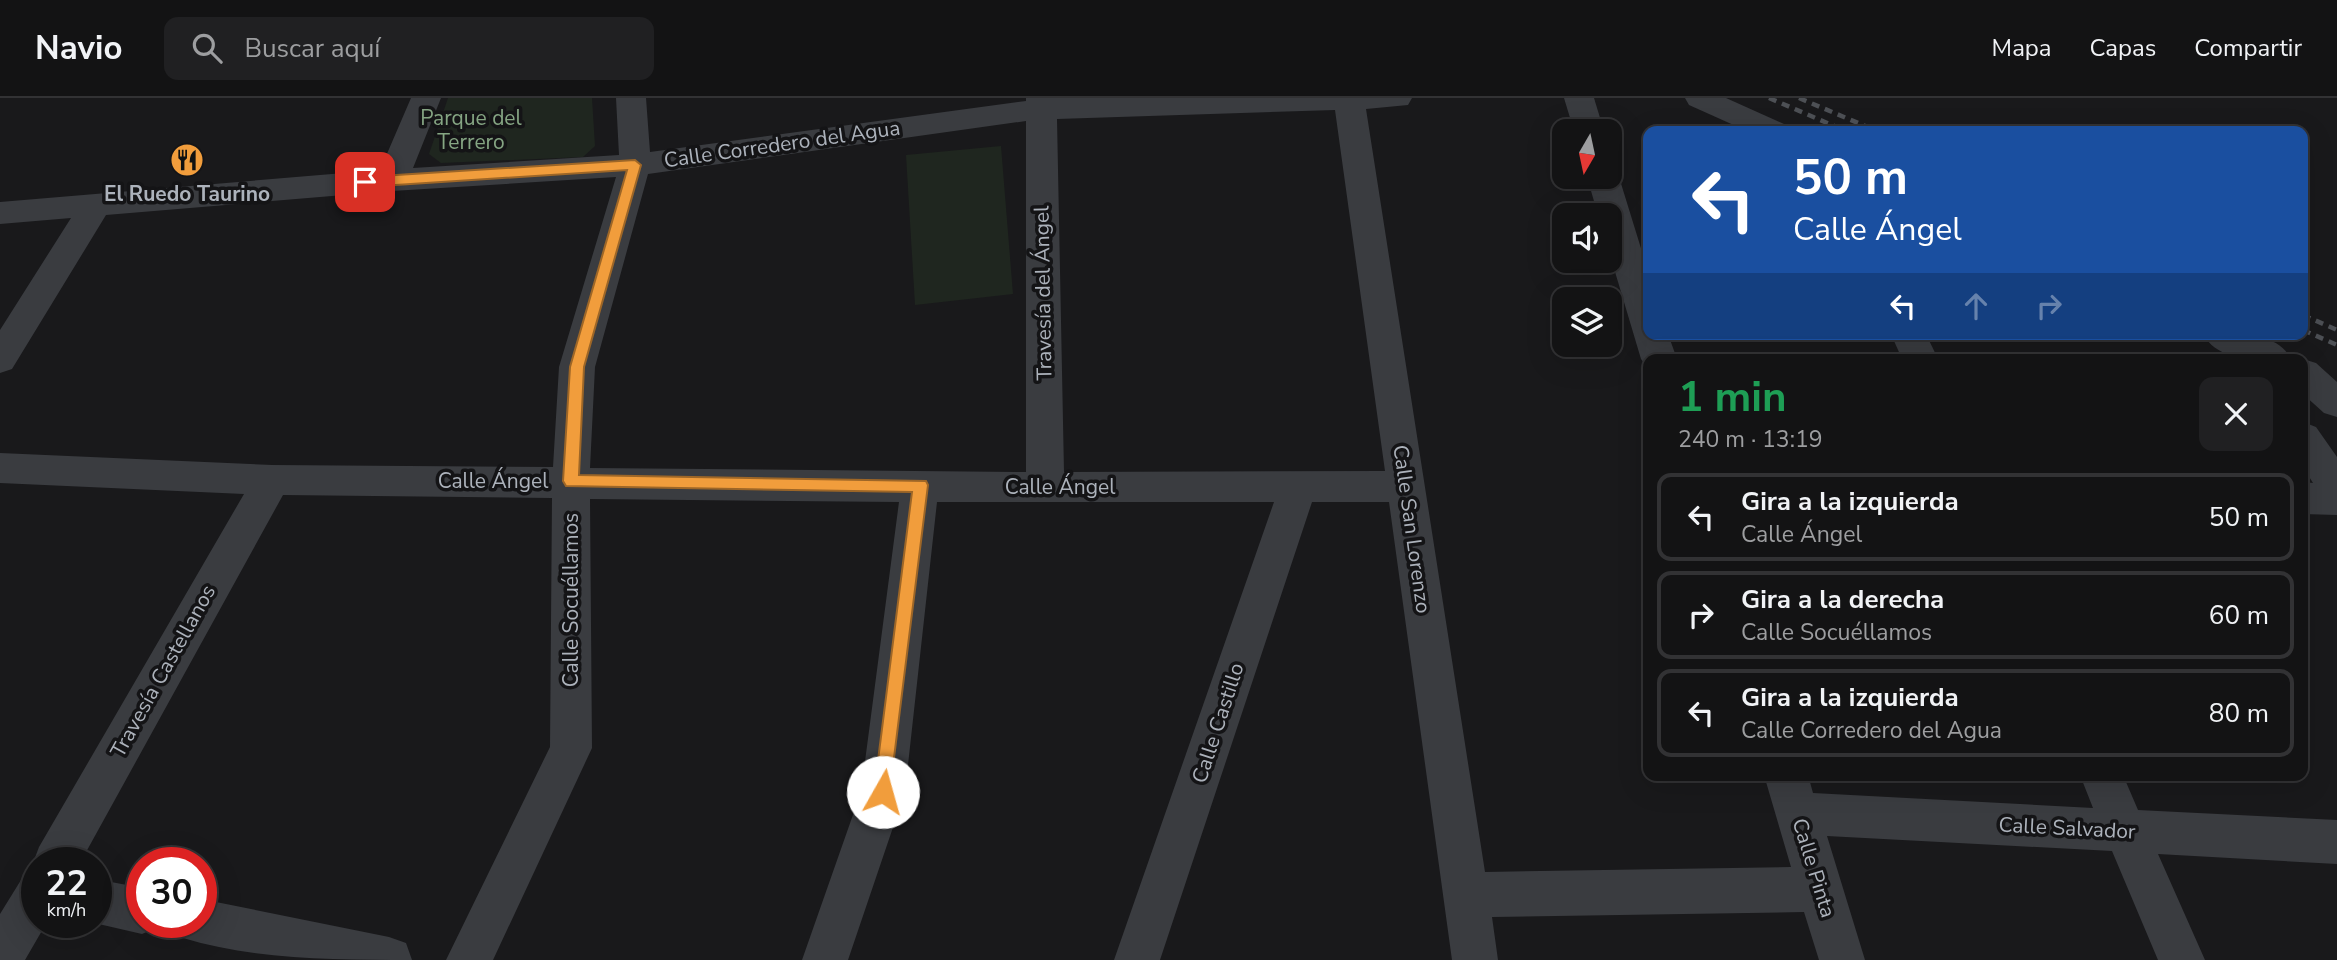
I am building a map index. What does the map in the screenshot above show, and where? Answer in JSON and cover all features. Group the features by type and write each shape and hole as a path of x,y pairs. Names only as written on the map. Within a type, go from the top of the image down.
{"street":[{"path":"392,180 426,98"},
{"name":"Calle Socuéllamos","path":"469,960 571,748 571,481 577,367 635,165 631,98"},
{"name":"Calle Corredero del Agua","path":"0,213 392,180 635,165 1041,104 1398,98"},
{"path":"1579,98 1585,119"},
{"path":"1700,98 1762,126"},
{"name":"Calle San Lorenzo","path":"1349,99 1475,960"},
{"name":"Travesía del Ángel","path":"1041,104 1045,488"},
{"path":"1607,189 1643,291"},
{"path":"0,359 97,203"},
{"path":"2220,340 2234,354"},
{"path":"2233,340 2263,354"},
{"path":"2308,377 2337,403"},
{"path":"2308,445 2337,488"},
{"name":"Calle Ángel","path":"0,468 272,480 1045,488 1406,486"},
{"name":"Travesía Castellanos","path":"64,847 272,480"},
{"path":"825,960 883,792 920,485"},
{"name":"Calle Castillo","path":"1137,960 1299,486"},
{"path":"2308,498 2337,499"},
{"path":"2103,781 2182,960"},
{"name":"Calle Salvador","path":"1792,794 2124,831 2337,842"},
{"name":"Calle Pinta","path":"1792,794 1842,960"},
{"path":"1465,895 1821,889"},
{"path":"0,957 21,922"},
{"path":"217,926 389,960"}],"green space":[{"name":"Parque del Terrero","path":"448,98 592,98 595,146 583,157 441,163 429,154"},
{"path":"1001,146 1013,294 915,305 906,155"}],"railway":[{"path":"1769,98 1834,126"},
{"path":"1799,98 1865,126"},
{"path":"2308,317 2337,330"},
{"path":"2308,332 2337,345"}],"place":[{"name":"El Ruedo Taurino","path":"187,160"}],"route":[{"path":"365,182 635,165 577,367 571,481 920,485 883,792"}]}
